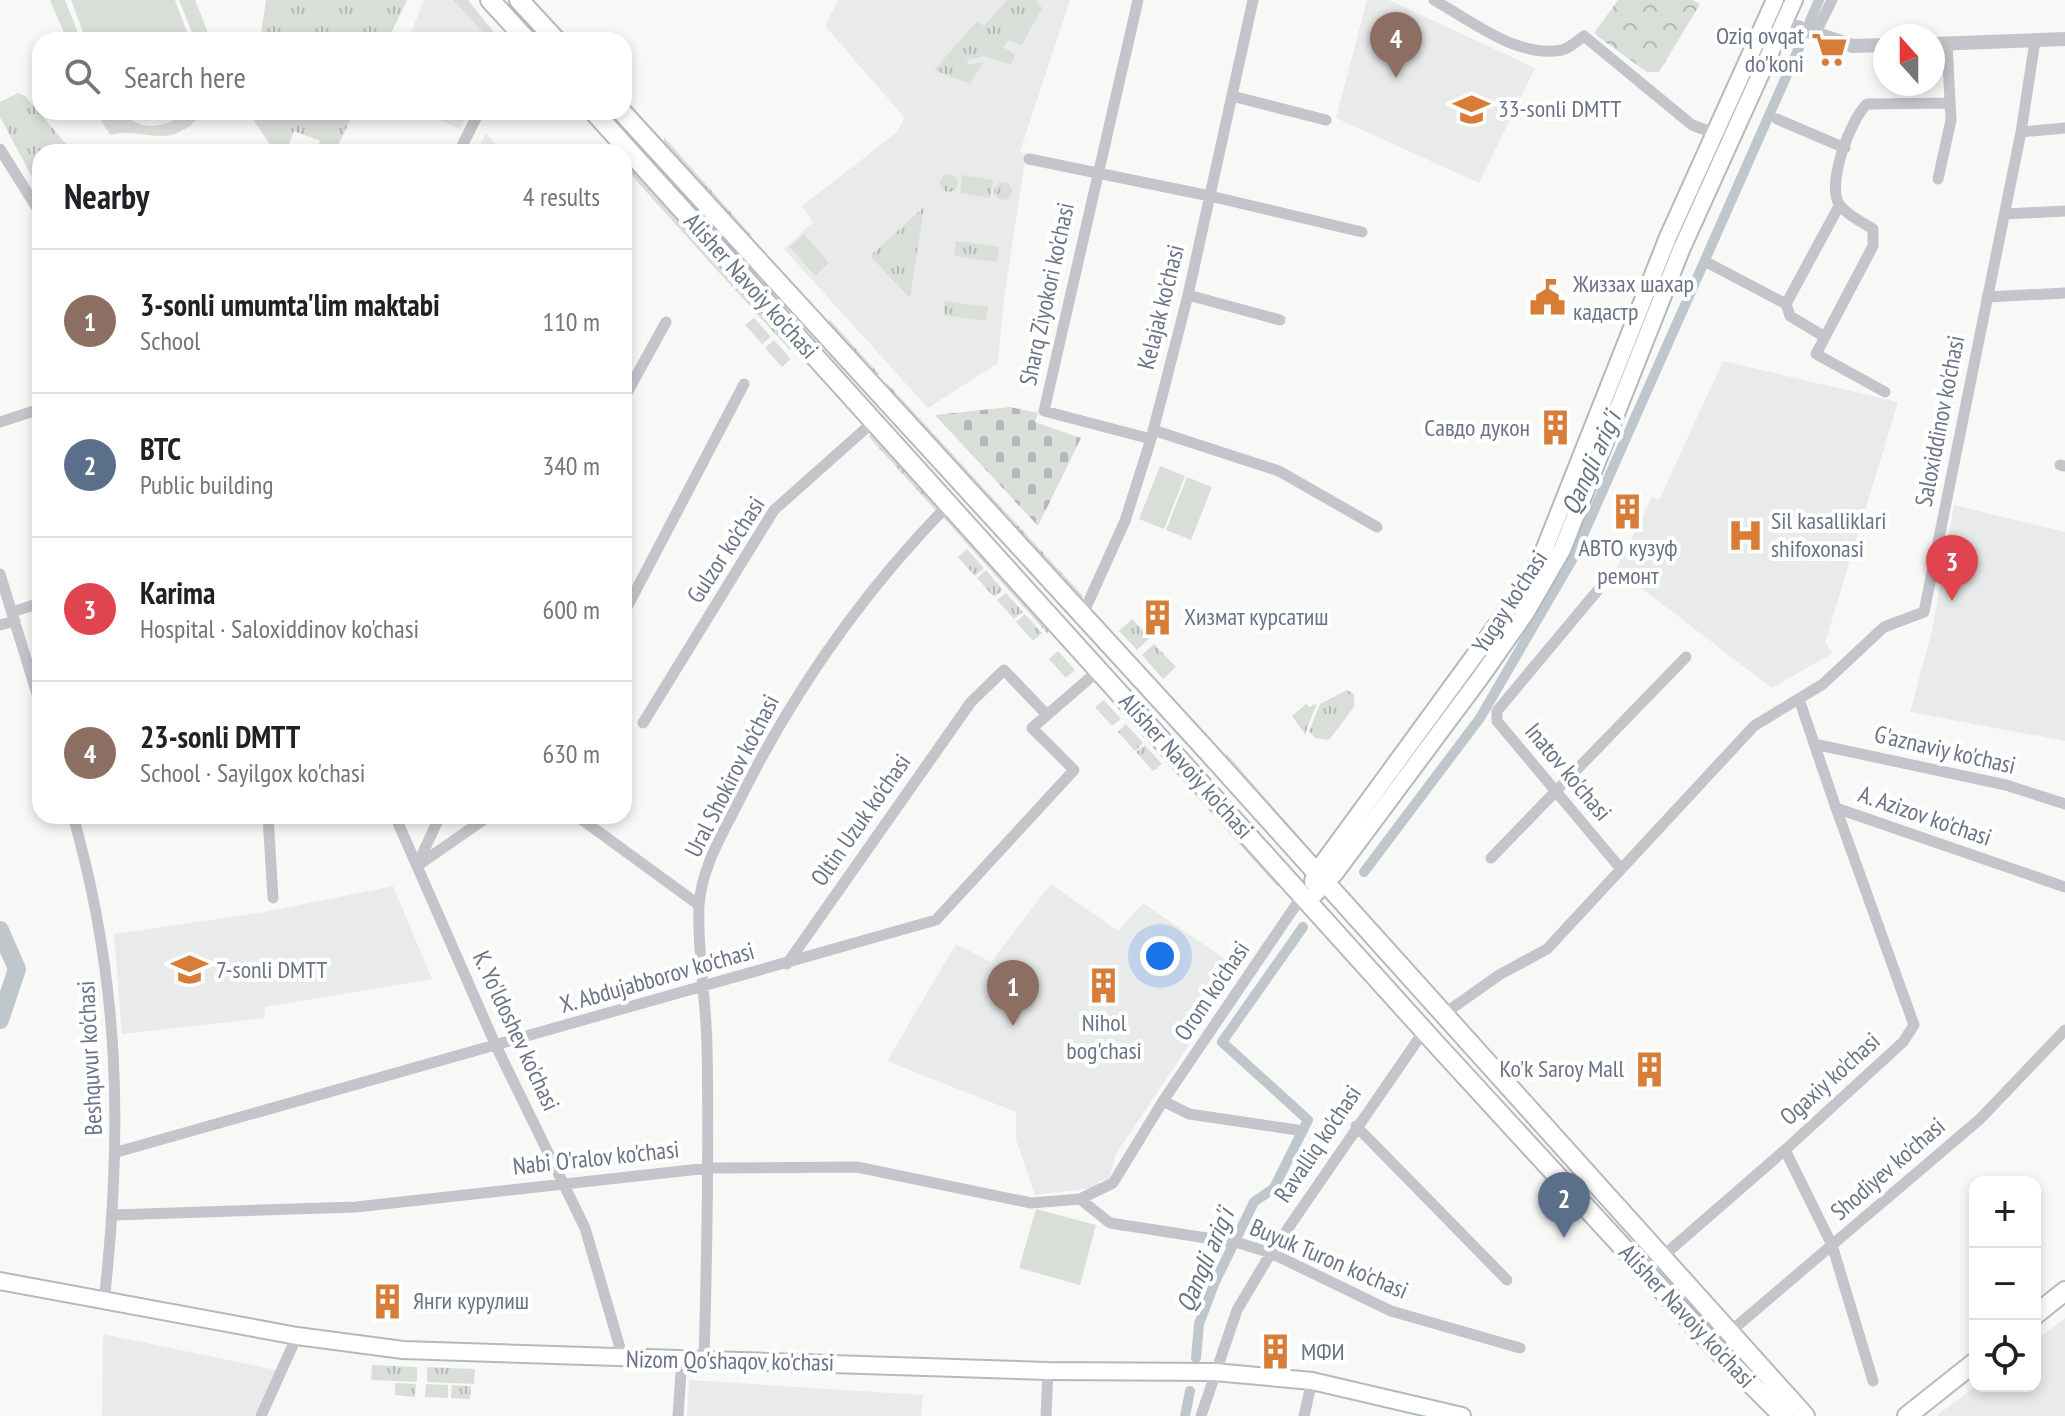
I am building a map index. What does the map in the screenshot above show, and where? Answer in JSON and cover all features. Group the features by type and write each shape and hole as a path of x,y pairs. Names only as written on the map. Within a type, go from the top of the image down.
{"main road":[{"path":"490,0 516,32"},
{"path":"525,2 549,32"},
{"name":"Yugay ko'chasi","path":"1312,885 1541,558 1668,237 1714,133 1787,3"},
{"name":"Yugay ko'chasi","path":"1312,885 1480,678 1558,558 1681,250 1779,34 1787,3"},
{"name":"Alisher Navoiy ko'chasi","path":"601,120 623,144"},
{"name":"Alisher Navoiy ko'chasi","path":"629,120 1082,616 1312,885 1424,1031 1718,1351 1783,1416"},
{"name":"Alisher Navoiy ko'chasi","path":"632,154 1099,670 1444,1014 1805,1416"},
{"path":"828,372 845,356"},
{"path":"1515,1130 1533,1112"},
{"name":"Nizom Qo'shaqov ko'chasi","path":"0,1281 297,1336 403,1350 1048,1371 1214,1372 1312,1381 1462,1416"},
{"path":"2041,1310 2065,1291"},
{"path":"1907,1416 1969,1367"}],"street":[{"name":"Sharq Ziyokori ko'chasi","path":"1138,0 1096,172 1044,411 1152,435"},
{"name":"Kelajak ko'chasi","path":"1082,616 1125,521 1152,435 1188,295 1253,0"},
{"path":"1434,0 1519,46 1542,51 1565,49 1584,36 1692,125 1714,133"},
{"path":"1816,32 1832,0"},
{"path":"520,32 525,2"},
{"path":"1787,3 1797,27"},
{"path":"1779,34 1797,27 1853,46 1873,45"},
{"path":"1945,44 2065,39"},
{"name":"Saloxiddinov ko'chasi","path":"1444,1014 1499,975 1547,949 1754,726 1823,684 1884,627 1924,612 2021,132 2035,41"},
{"path":"1938,179 1951,120 1945,74"},
{"path":"1232,96 1326,120"},
{"path":"1885,392 1816,354 1873,246 1873,229 1839,206 1833,186 1856,115 1867,104 1950,103"},
{"path":"1777,119 1845,148"},
{"path":"463,144 475,120"},
{"path":"2021,132 2065,128"},
{"path":"0,149 32,200"},
{"name":"Sharq Ziyokori ko'chasi","path":"1029,159 1210,196 1362,232"},
{"path":"1786,304 1839,206"},
{"path":"2005,214 2065,211"},
{"path":"1710,264 1786,304 1790,316 1825,337"},
{"path":"1987,297 2065,293"},
{"path":"1188,295 1280,320"},
{"path":"632,384 666,322"},
{"path":"632,598 744,384"},
{"path":"0,422 32,412"},
{"name":"Gulzor ko'chasi","path":"643,723 774,510 873,422"},
{"path":"1152,435 1279,471 1377,527"},
{"name":"Ural Shokirov ko'chasi","path":"704,1359 709,1168 706,986 699,905 711,857 769,739 820,658 878,583 948,505"},
{"path":"0,574 32,666"},
{"name":"Inatov ko'chasi","path":"1598,590 1497,711 1497,721 1621,869"},
{"path":"0,625 32,607"},
{"path":"1491,858 1686,657"},
{"name":"Oltin Uzuk ko'chasi","path":"787,964 971,702 1004,670 1047,715"},
{"path":"1047,715 1099,670"},
{"name":"A. Azizov ko'chasi","path":"1799,699 1836,808 2065,887"},
{"name":"X. Abdujabborov ko'chasi","path":"117,1152 936,920 1074,770 1032,728 1047,715"},
{"name":"G'aznaviy ko'chasi","path":"1814,744 2006,785 2065,804"},
{"name":"Ogaxiy ko'chasi","path":"1836,808 1914,1025 1903,1042 1785,1150 1832,1245 1873,1381"},
{"name":"Beshquvur ko'chasi","path":"75,824 89,873 105,954 114,1030 117,1152 114,1215 104,1302"},
{"path":"268,824 273,898"},
{"name":"K. Yo'ldoshev ko'chasi","path":"399,824 496,1046 585,1228 623,1358"},
{"path":"417,866 436,824"},
{"path":"417,866 477,824"},
{"path":"588,824 699,905"},
{"name":"Orom ko'chasi","path":"1080,1199 1113,1183 1163,1101 1312,885"},
{"name":"Shodiyev ko'chasi","path":"1731,1331 1980,1119 2065,1030"},
{"name":"Ravalliq ko'chasi","path":"1201,1416 1237,1310 1271,1253 1356,1126 1424,1031"},
{"path":"1163,1101 1189,1114 1297,1130"},
{"path":"1356,1126 1507,1280"},
{"path":"1663,1256 1785,1150"},
{"name":"Nabi O'ralov ko'chasi","path":"114,1215 356,1207 709,1168 857,1167 1031,1203 1080,1199"},
{"name":"Buyuk Turon ko'chasi","path":"1080,1199 1110,1223 1233,1242 1271,1253 1391,1311 1520,1348"},
{"path":"261,1416 297,1336"},
{"path":"678,1416 682,1358"},
{"path":"1046,1416 1048,1371"},
{"path":"1304,1416 1312,1381"}],"shaded area":[{"path":"424,0 453,0 483,32 411,32"},
{"path":"838,0 1070,0 1020,152 1026,154 1004,298 998,363 928,408 784,249 813,222 802,206 896,133 905,118 825,26"},
{"path":"1367,0 1389,0 1535,68 1479,183 1336,118"},
{"path":"440,120 464,120 460,129"},
{"path":"486,133 496,144 480,144"},
{"name":"Sil kasalliklari shifoxonasi","path":"1723,361 1898,402 1825,643 1833,653 1772,688 1616,569 1652,497 1659,500"},
{"path":"1954,505 2065,532 2065,741 1910,712 1932,631"},
{"path":"1051,884 1118,931 1143,903 1240,969 1116,1154 1109,1179 1099,1181 1100,1187 1035,1195 1016,1140 1016,1112 887,1061 956,944 991,962"},
{"path":"393,886 432,979 265,1007 264,1018 122,1034 114,934 260,913"},
{"path":"2065,1318 2065,1416 1936,1416 1969,1391 2041,1392 2041,1336"},
{"path":"103,1334 276,1370 256,1416 102,1416"},
{"path":"689,1380 923,1395 921,1416 687,1416"}],"green space":[{"path":"50,0 65,0 78,32 64,32"},
{"path":"71,0 175,0 187,32 83,32"},
{"path":"179,0 195,0 208,32 192,32"},
{"path":"266,0 407,0 392,32 261,32"},
{"path":"453,0 468,0 494,32 483,32"},
{"path":"1007,0 1036,0 1042,8 1022,45 1009,40 1003,47 1015,55 1011,65 984,56 967,60 968,65 983,62 970,84 934,70 977,21 984,26"},
{"path":"1618,0 1692,0 1700,4 1659,72 1647,72 1597,36 1595,32"},
{"path":"18,93 25,96 32,104 32,120 46,120 66,144 32,144 32,177 0,117 0,102"},
{"path":"101,120 132,120 150,126 174,120 196,120 179,132 168,135 110,135"},
{"path":"350,120 339,144 319,144 320,141 294,131 289,144 270,144 254,121"},
{"path":"664,137 751,235 748,238 664,143"},
{"path":"632,169 735,284 732,287 632,176"},
{"path":"945,174 953,174 958,183 956,190 945,192 940,187 940,179"},
{"path":"962,175 993,180 990,198 960,193"},
{"path":"999,182 1007,182 1012,191 1010,198 999,200 994,195 994,187"},
{"path":"924,207 910,298 870,256"},
{"path":"804,234 829,263 815,276 790,247"},
{"path":"956,241 999,247 997,262 954,256"},
{"path":"738,288 793,347 790,350 735,290"},
{"path":"945,301 988,307 986,321 943,315"},
{"path":"754,318 771,337 762,344 745,325"},
{"path":"830,320 879,374 874,375 826,323"},
{"path":"774,340 791,359 782,367 765,348"},
{"path":"887,383 1084,597 1078,599 886,389"},
{"path":"1010,407 1038,413 1035,422 1081,438 1038,526 935,415"},
{"path":"874,435 941,508 937,512 868,436"},
{"path":"1160,466 1185,476 1164,529 1139,519"},
{"path":"1187,477 1212,487 1191,540 1166,530"},
{"path":"946,513 1048,625 1048,634 942,516"},
{"path":"967,549 984,568 975,576 958,557"},
{"path":"986,570 1003,590 994,597 977,578"},
{"path":"1006,593 1023,612 1014,619 997,600"},
{"path":"1025,614 1042,633 1033,641 1016,622"},
{"path":"1132,619 1150,638 1137,650 1119,631"},
{"path":"1154,644 1176,667 1163,679 1142,655"},
{"path":"1058,651 1075,670 1066,678 1049,659"},
{"path":"1347,690 1354,694 1354,707 1329,740 1315,738 1309,731 1320,704"},
{"path":"1104,700 1121,719 1112,726 1095,707"},
{"path":"1317,703 1305,734 1292,716 1306,704 1310,707"},
{"path":"1135,722 1282,882 1277,886 1131,723"},
{"path":"1126,724 1143,743 1135,751 1118,732"},
{"path":"1145,745 1162,764 1153,771 1136,752"},
{"path":"1227,754 1311,850 1308,853 1224,757"},
{"path":"1036,1209 1096,1225 1080,1285 1019,1268"},
{"path":"372,1365 417,1367 417,1382 371,1380"},
{"path":"427,1367 475,1369 474,1384 427,1382"},
{"path":"395,1383 416,1384 415,1397 395,1395"},
{"path":"426,1384 448,1385 448,1398 425,1397"},
{"path":"452,1385 471,1386 470,1399 451,1398"}],"waterway":[{"name":"Qangli arig'i","path":"1810,21 1819,0"},
{"name":"Qangli arig'i","path":"1364,872 1480,718 1572,560 1802,41"},
{"name":"Qangli arig'i","path":"1196,1358 1199,1324 1214,1284 1254,1202 1274,1188 1308,1120 1222,1042 1303,927"},
{"path":"0,930 17,969 0,1020"},
{"name":"Qangli arig'i","path":"1185,1416 1190,1391"}],"place":[{"name":"Oziq ovqat do'koni","path":"1830,50"},
{"name":"23-sonli DMTT","path":"1396,78"},
{"name":"33-sonli DMTT","path":"1472,109"},
{"name":"Жиззах шахар кадастр","path":"1547,298"},
{"name":"Cавдо дукон","path":"1556,428"},
{"name":"АВТО кузуф ремонт","path":"1628,511"},
{"name":"Sil kasalliklari shifoxonasi","path":"1745,535"},
{"name":"Karima","path":"1952,601"},
{"name":"Хизмат курсатиш","path":"1158,617"},
{"name":"7-sonli DMTT","path":"190,970"},
{"name":"Nihol bog'chasi","path":"1104,986"},
{"name":"3-sonli umumta'lim maktabi","path":"1013,1026"},
{"name":"Ko'k Saroy Mall","path":"1650,1069"},
{"name":"BTC","path":"1564,1238"},
{"name":"Янги курулиш","path":"387,1301"},
{"name":"МФИ","path":"1275,1352"}]}
